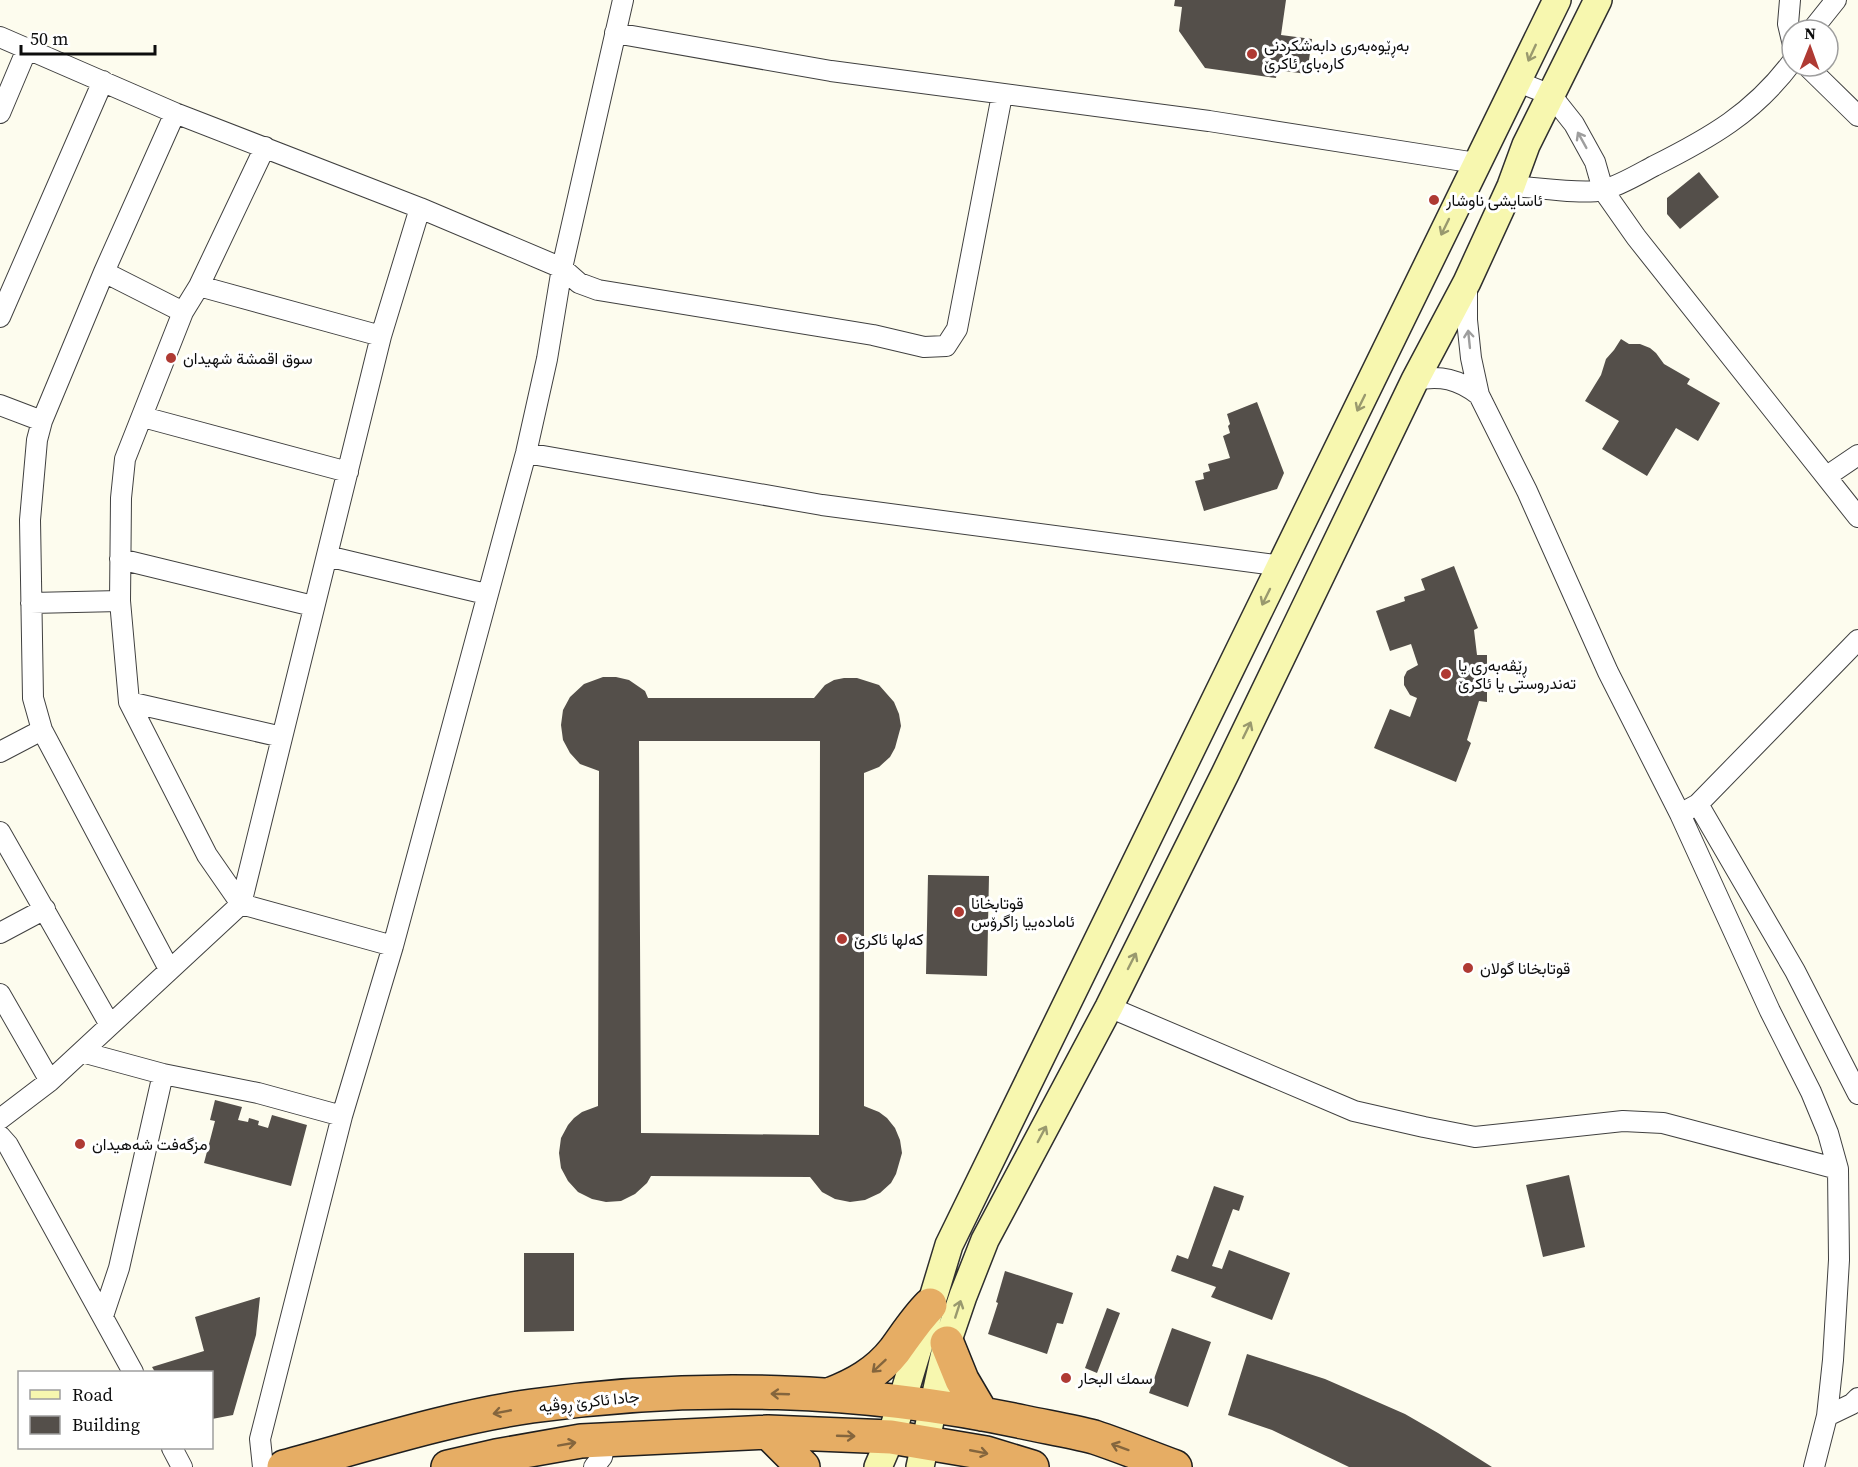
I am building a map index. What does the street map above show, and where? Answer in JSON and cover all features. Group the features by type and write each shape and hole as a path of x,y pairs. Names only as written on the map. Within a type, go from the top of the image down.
{"highway":[{"path":"829,1395 852,1386 876,1370 895,1350 911,1326 930,1305"},
{"path":"947,1343 962,1380 982,1414"},
{"name":"جادا ئاکرێ ڕوڤیە","path":"284,1467 457,1420 532,1406 654,1395 729,1393 829,1395 901,1401 982,1414 1094,1437 1175,1467"},
{"path":"768,1432 803,1467"},
{"path":"448,1467 581,1441 600,1454 768,1432 891,1437 922,1455 986,1453 1032,1467"}],"street":[{"path":"263,1467 260,1439 342,1116 393,946 486,594 526,453 547,359 562,268 623,0"},
{"path":"879,1467 891,1437 949,1245 1557,0"},
{"path":"922,1455 947,1343 985,1240 1109,1007 1225,774 1415,380 1467,282 1511,186 1526,145 1598,0"},
{"path":"1788,18 1790,0"},
{"path":"1822,18 1836,0"},
{"path":"615,33 831,71 1209,121 1476,163"},
{"path":"0,38 175,113 420,208 562,268 579,283 598,290 873,335 924,347 946,346 957,329 1002,95"},
{"path":"0,112 27,49"},
{"path":"1511,186 1603,190 1703,141 1743,114 1780,76"},
{"path":"1819,78 1858,116"},
{"path":"2,309 103,81"},
{"path":"1518,82 1551,95 1574,124 1595,162 1603,190 1685,299 1858,517"},
{"path":"169,969 42,730 33,698 30,520 37,440 42,421 104,272 175,113"},
{"path":"265,147 199,286 183,312 125,459 121,498 120,601 129,702 207,855 241,904 393,946"},
{"path":"0,1119 51,1081 241,904 381,336 420,208"},
{"path":"104,272 183,312"},
{"path":"1467,282 1467,320 1471,358 1479,395 1527,491 1608,672 1680,814 1770,1011 1811,1092 1828,1133 1838,1169 1839,1260 1827,1416 1814,1467"},
{"path":"199,286 381,336"},
{"path":"1415,380 1432,376 1449,378 1466,384 1479,395"},
{"path":"0,405 42,421"},
{"path":"143,417 348,472"},
{"path":"526,453 822,506 1282,566"},
{"path":"1827,476 1858,455"},
{"path":"327,556 486,594"},
{"path":"120,559 313,606"},
{"path":"31,603 120,601"},
{"path":"1680,814 1698,804 1858,640"},
{"path":"129,702 282,737"},
{"path":"0,752 42,730"},
{"path":"1188,755 1225,774"},
{"path":"1698,804 1795,971 1858,1094"},
{"path":"0,832 110,1025"},
{"path":"0,933 45,909"},
{"path":"0,994 51,1081"},
{"path":"1109,1007 1354,1111 1412,1124 1475,1137 1623,1121 1663,1123 1838,1169"},
{"path":"82,1052 163,1074 258,1093 342,1116"},
{"path":"103,1316 119,1268 163,1074"},
{"path":"3,1145 132,1371"},
{"path":"1827,1416 1852,1404 1858,1398"},
{"path":"173,1449 182,1467"}],"building":[{"name":"بەڕێوەبەری دابەشکردنی کارەبای ئاکرێ","path":"1175,0 1286,0 1281,35 1312,39 1307,74 1277,70 1276,78 1205,68 1179,31 1182,7 1174,6"},
{"path":"1699,172 1719,197 1680,229 1667,214 1667,198"},
{"path":"1621,339 1629,344 1640,344 1650,348 1664,364 1690,379 1687,384 1720,403 1698,441 1676,428 1647,476 1602,449 1619,421 1585,401 1601,375 1606,359"},
{"path":"1257,402 1284,473 1277,489 1204,511 1195,481 1204,479 1203,473 1210,471 1208,464 1230,458 1223,436 1230,433 1227,414"},
{"name":"ڕێڤەبەری یا تەندروستی یا ئاکرێ","path":"1454,566 1478,628 1474,630 1477,655 1487,655 1487,702 1479,701 1467,740 1471,743 1456,782 1374,748 1390,709 1410,717 1417,698 1410,695 1404,685 1404,677 1407,671 1418,665 1411,644 1390,651 1376,611 1405,601 1404,597 1425,590 1421,579"},
{"name":"کەلها ئاکرێ","path":"603,677 616,677 629,680 645,691 648,698 814,698 825,685 834,680 857,678 879,685 894,702 901,726 895,748 890,757 879,767 864,773 864,1106 887,1118 895,1128 902,1153 896,1174 891,1183 880,1193 865,1200 850,1202 835,1199 822,1192 810,1177 651,1176 635,1194 621,1201 606,1202 592,1199 578,1192 568,1181 561,1168 559,1153 561,1138 574,1118 598,1106 599,771 580,764 570,753 563,740 561,725 563,710 570,697 584,684","holes":["639,741 820,741 819,1135 641,1133"]},
{"path":"928,875 989,876 987,976 926,974"},
{"path":"215,1100 242,1107 238,1120 248,1122 249,1118 259,1121 258,1125 268,1128 272,1115 307,1125 291,1186 204,1163 215,1121 210,1120"},
{"path":"1569,1175 1585,1247 1543,1257 1526,1185"},
{"path":"1214,1186 1244,1196 1239,1211 1233,1209 1212,1266 1222,1269 1229,1250 1290,1273 1272,1320 1211,1297 1216,1287 1171,1271 1177,1255 1188,1259"},
{"path":"524,1253 574,1253 574,1331 524,1332"},
{"path":"1005,1271 1073,1293 1063,1324 1057,1323 1047,1354 988,1334"},
{"path":"260,1297 256,1335 233,1415 213,1419 213,1371 154,1371 152,1367 204,1351 195,1317"},
{"path":"1107,1308 1120,1313 1097,1373 1085,1368"},
{"path":"1172,1328 1211,1342 1188,1407 1149,1393"},
{"path":"1247,1354 1325,1379 1405,1414 1492,1467 1349,1467 1272,1430 1228,1415"}],"place":[{"name":"بەڕێوەبەری دابەشکردنی کارەبای ئاکرێ","path":"1252,54"},
{"name":"ئاسايشى ناوشار","path":"1434,200"},
{"name":"سوق اقمشة شهيدان","path":"171,358"},
{"name":"ڕێڤەبەری یا تەندروستی یا ئاکرێ","path":"1446,674"},
{"name":"قوتابخانا ئامادەییا زاگرۆس","path":"959,912"},
{"name":"کەلها ئاکرێ","path":"842,939"},
{"name":"قوتابخانا گولان","path":"1468,968"},
{"name":"مزگەفت شه‌هيدان","path":"80,1144"},
{"name":"سمك البحار","path":"1066,1378"}]}
